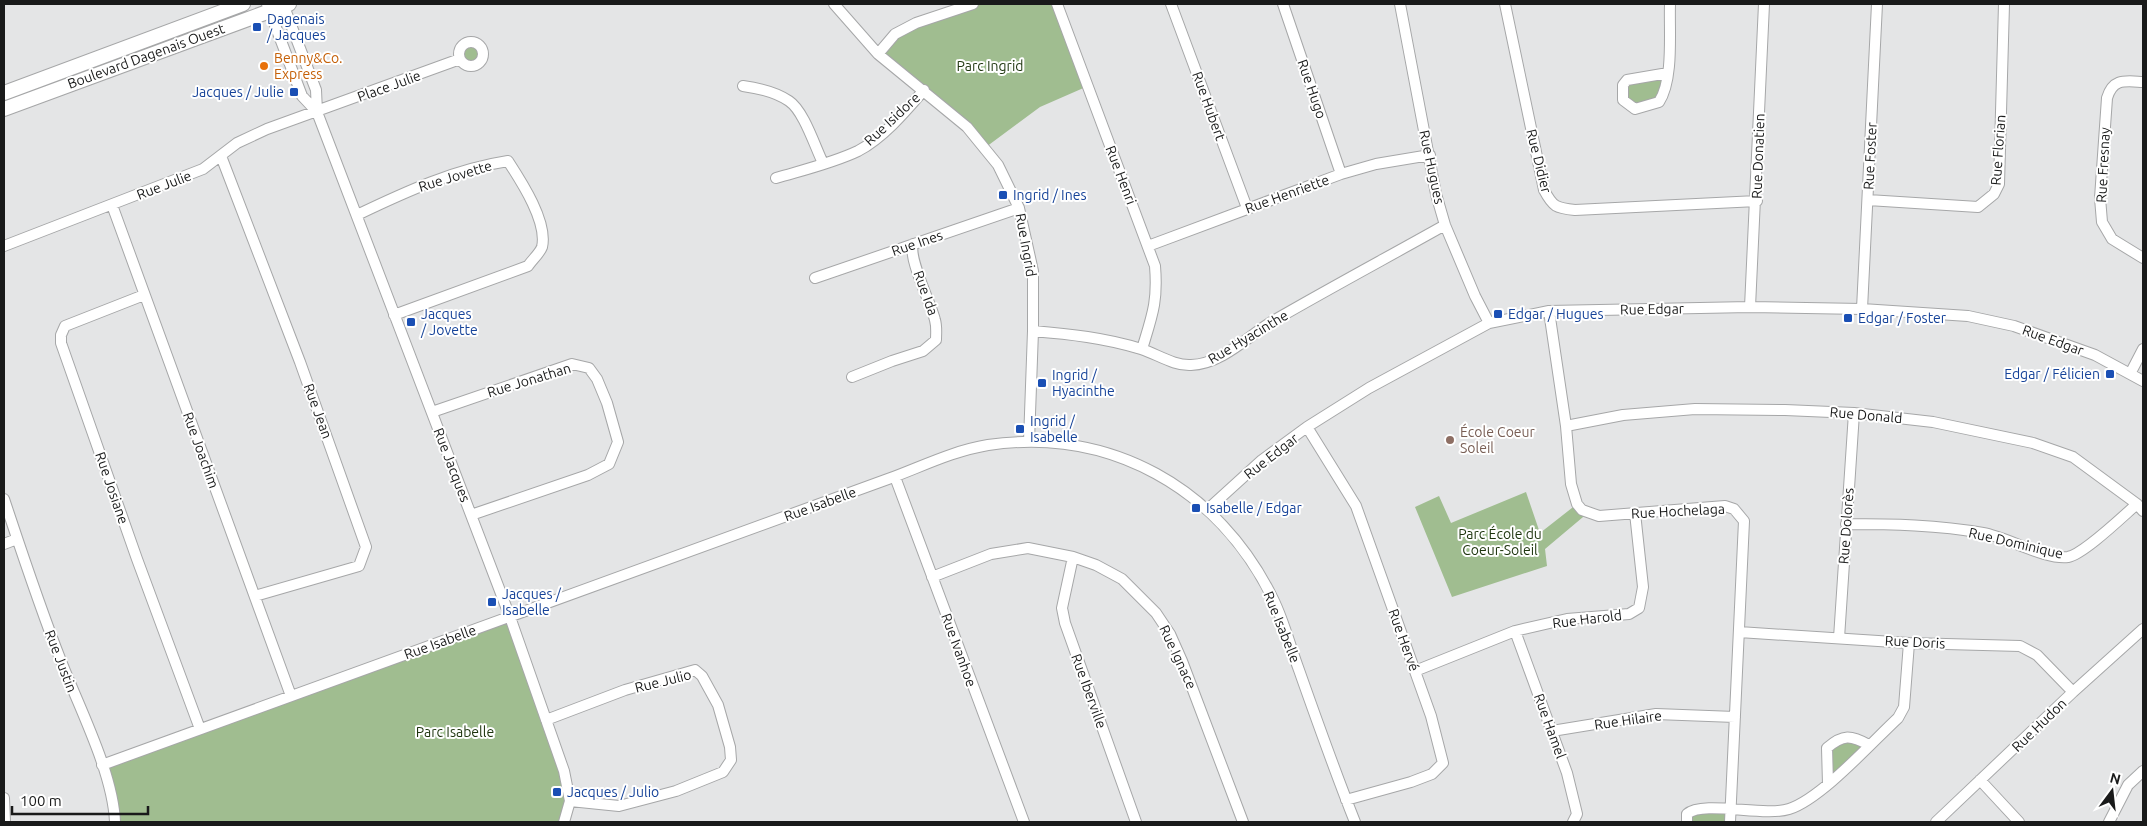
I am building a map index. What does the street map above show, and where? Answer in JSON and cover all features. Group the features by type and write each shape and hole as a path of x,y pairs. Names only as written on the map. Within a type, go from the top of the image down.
{"main road":[{"name":"Boulevard Dagenais Ouest","path":"4,93 243,4"},
{"name":"Boulevard Dagenais Ouest","path":"4,109 268,7 285,4"}],"street":[{"name":"Rue Jacques","path":"285,4 316,90 317,112 510,616 564,771 570,801 564,822"},
{"name":"Rue Ingrid","path":"834,4 878,54 924,90 967,128 998,164 1020,208 1033,271 1029,441"},
{"path":"878,54 895,34 916,23 960,6 973,4"},
{"name":"Rue Henri","path":"1057,4 1155,266 1156,305 1142,349"},
{"name":"Rue Hubert","path":"1171,4 1247,208"},
{"name":"Rue Hugo","path":"1284,4 1340,174"},
{"name":"Rue Hugues","path":"1400,4 1436,194 1446,225 1475,296 1489,323"},
{"name":"Rue Didier","path":"1505,4 1544,190 1550,202 1558,208 1575,210 1756,201"},
{"path":"1668,73 1627,80 1623,85 1623,100 1635,109 1660,102 1665,94 1668,73 1670,4"},
{"name":"Rue Donatien","path":"1750,307 1764,4"},
{"name":"Rue Foster","path":"1862,309 1877,4"},
{"name":"Rue Florian","path":"1868,200 1978,207 1994,194 1999,184 2004,4"},
{"name":"Rue Jacques","path":"268,7 302,96 317,112"},
{"name":"Place Julie","path":"317,112 460,59"},
{"name":"Rue Fresnay","path":"2143,82 2120,81 2110,89 2107,98 2100,198 2102,222 2112,240 2143,258"},
{"path":"744,86 758,88 790,101 801,116 823,163"},
{"name":"Rue Isidore","path":"776,178 858,150 880,135 924,90"},
{"name":"Rue Julie","path":"4,246 203,169 237,143 267,129 317,112"},
{"name":"Rue Henriette","path":"1148,246 1340,174 1376,164 1430,155"},
{"name":"Rue Jean","path":"221,156 300,362 366,547 359,566 255,596"},
{"name":"Rue Jovette","path":"356,215 406,191 478,165 508,161 526,188 536,213 542,236 542,248 528,266 394,314"},
{"name":"Rue Joachim","path":"112,204 292,696"},
{"name":"Rue Ines","path":"815,278 1020,208"},
{"name":"Rue Hyacinthe","path":"1033,331 1084,336 1142,349 1176,363 1189,366 1203,364 1227,352 1271,322 1446,225"},
{"name":"Rue Ida","path":"852,377 923,351 936,340 936,322 913,256 912,244"},
{"name":"Rue Josiane","path":"144,295 65,326 61,335 61,343 140,568 200,729"},
{"name":"Rue Edgar","path":"1207,510 1262,460 1307,427 1369,388 1489,323 1549,311 1750,307 1862,309 1968,316 2014,326 2095,355 2143,381"},
{"name":"Rue Hochelaga","path":"1549,311 1566,426 1571,484 1577,504 1582,510 1599,516 1725,506 1734,509 1744,521 1730,822"},
{"path":"2130,374 2143,350"},
{"name":"Rue Jonathan","path":"432,412 572,364 589,368 597,379 607,403 618,442 608,464 588,475 471,515"},
{"name":"Rue Donald","path":"1566,426 1623,415 1694,409 1785,410 1854,414 1933,422 2033,443 2073,457 2140,507"},
{"name":"Rue Dolorès","path":"1838,638 1854,414"},
{"name":"Rue Hervé","path":"1307,427 1356,506 1431,716 1443,763 1432,774 1411,782 1346,800"},
{"name":"Rue Isabelle","path":"102,765 895,477 943,456 986,446 1029,441 1084,446 1127,460 1155,472 1180,488 1207,510 1232,535 1254,564 1274,600 1355,822"},
{"name":"Rue Ivanhoe","path":"895,477 1024,822"},
{"name":"Rue Justin","path":"4,499 58,654 102,765 114,802 115,822"},
{"name":"Rue Dominique","path":"1846,524 1904,524 1985,533 2049,554 2068,557 2084,548 2140,507"},
{"name":"Rue Harold","path":"1415,671 1515,631 1567,619 1629,614 1639,608 1643,586 1635,513"},
{"path":"4,544 17,539"},
{"name":"Rue Ignace","path":"932,577 991,554 1028,548 1072,557 1096,565 1122,579 1156,613 1168,631 1182,661 1243,822"},
{"name":"Rue Iberville","path":"1072,557 1062,608 1065,623 1136,822"},
{"name":"Rue Hudon","path":"1936,822 2073,692 2143,629"},
{"name":"Rue Hamel","path":"1515,631 1567,773 1577,814 1573,822"},
{"name":"Rue Doris","path":"1739,632 1909,642 2020,646 2038,656 2073,692"},
{"path":"1687,822 1687,814 1692,810 1730,809 1767,812 1789,809 1813,796 1828,784 1898,718 1904,707 1909,642"},
{"name":"Rue Julio","path":"546,720 625,690 695,670 702,676 718,705 730,747 730,760 723,772 676,791 619,806 570,801"},
{"name":"Rue Hilaire","path":"1552,731 1656,714 1735,716"},
{"path":"1828,784 1827,748 1838,738 1847,737 1858,739 1869,745"},
{"path":"2109,822 2128,786 2143,771"},
{"path":"1980,780 2019,822"},
{"path":"4,798 5,822"}],"green space":[{"name":"Parc Ingrid","path":"972,4 1059,4 1088,86 1040,107 986,147 878,54 895,34"},
{"path":"471,42 480,45 483,54 480,63 471,66 462,63 459,54 462,45"},
{"path":"1668,73 1665,94 1635,109 1623,100 1623,85"},
{"name":"Parc École du Coeur-Soleil","path":"1526,492 1540,533 1577,504 1589,512 1545,549 1547,566 1452,597 1415,507 1439,496 1451,523"},
{"name":"Parc Isabelle","path":"510,617 570,801 564,822 115,822 102,765"},
{"path":"1838,738 1869,745 1828,784 1827,748"},
{"path":"1730,809 1730,822 1687,822 1687,814"}],"place":[{"name":"Dagenais / Jacques","path":"257,27"},
{"name":"Benny&Co. Express","path":"264,66"},
{"name":"Jacques / Julie","path":"294,92"},
{"name":"Ingrid / Ines","path":"1003,195"},
{"name":"Edgar / Hugues","path":"1498,314"},
{"name":"Edgar / Foster","path":"1848,318"},
{"name":"Jacques / Jovette","path":"411,322"},
{"name":"Edgar / Félicien","path":"2110,374"},
{"name":"Ingrid / Hyacinthe","path":"1042,383"},
{"name":"Ingrid / Isabelle","path":"1020,429"},
{"name":"École Coeur Soleil","path":"1450,440"},
{"name":"Isabelle / Edgar","path":"1196,508"},
{"name":"Jacques / Isabelle","path":"492,602"},
{"name":"Jacques / Julio","path":"557,792"}]}
